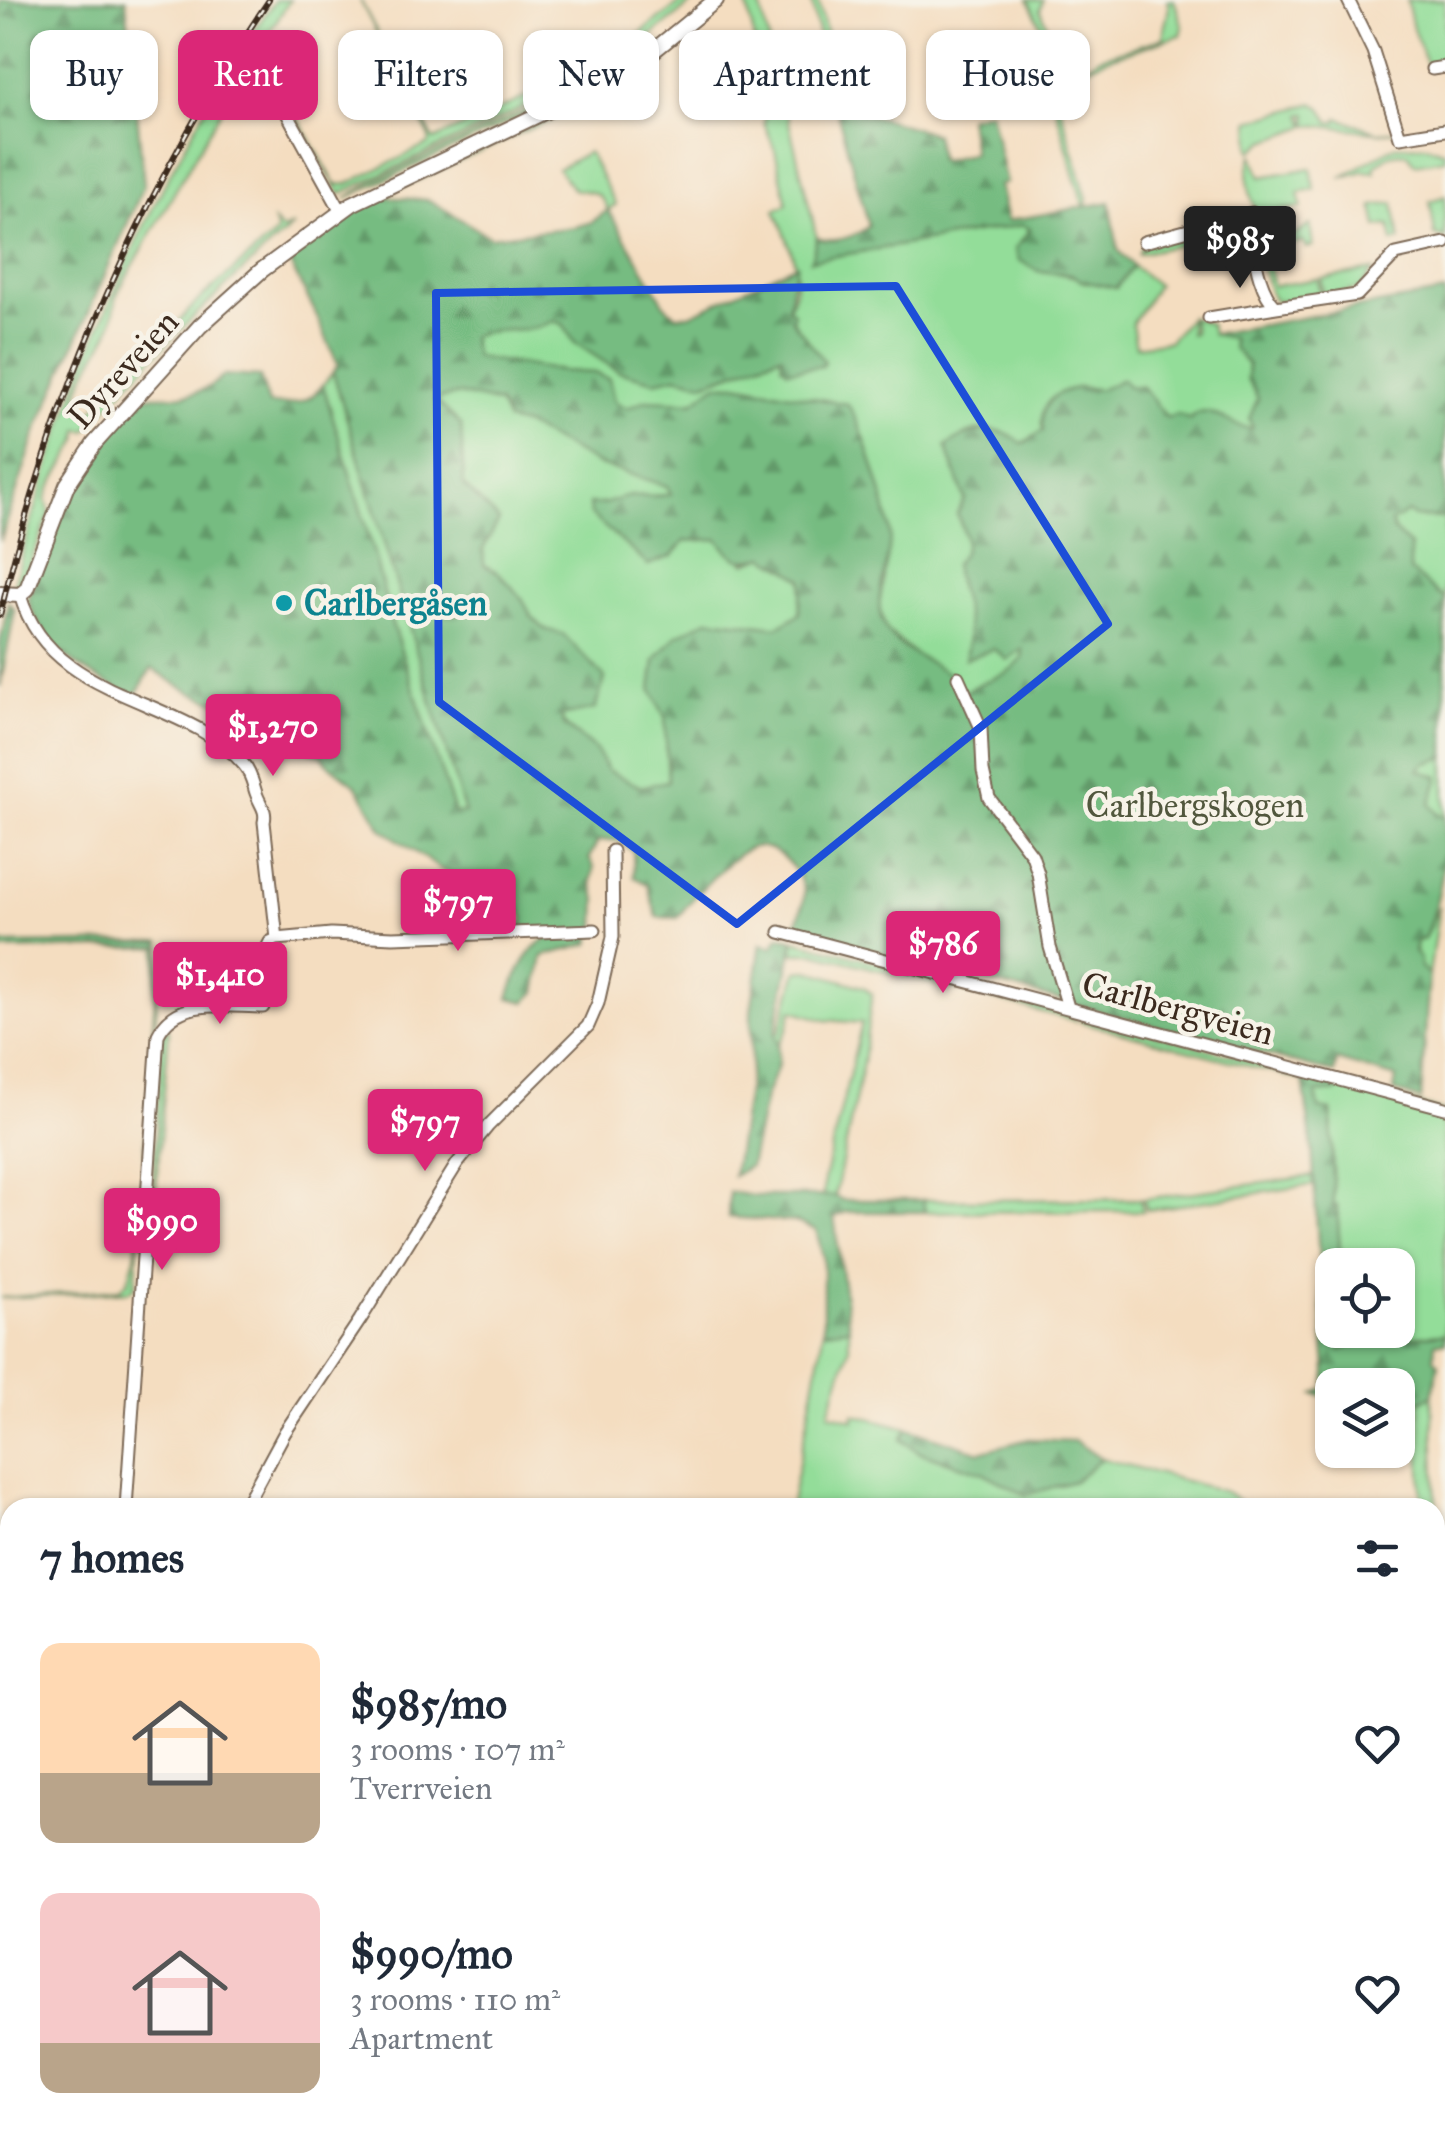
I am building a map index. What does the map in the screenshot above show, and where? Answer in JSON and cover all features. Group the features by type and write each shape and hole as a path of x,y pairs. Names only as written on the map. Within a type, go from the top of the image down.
{"main road":[{"name":"Dyreveien","path":"20,595 32,581 68,486 102,434 200,326 262,270 341,210 392,182 615,78 716,0"},
{"path":"0,594 20,595"}],"street":[{"path":"1348,0 1373,51 1400,137 1445,130"},
{"path":"291,120 341,210"},
{"path":"1144,242 1252,213 1258,224 1256,250 1262,278 1268,299 1276,307"},
{"path":"1209,318 1356,295 1396,254 1445,242"},
{"path":"20,595 31,622 77,672 177,719 223,746 245,765 266,813 266,850 277,939"},
{"path":"958,677 981,728 989,798 1032,855 1038,872 1050,947 1068,1007"},
{"path":"250,1498 286,1432 457,1164 488,1126 588,1026 598,1003 613,937 612,850"},
{"path":"127,1498 158,1035 166,1022 191,1008 263,1008 260,962 270,942 277,939 331,934 393,937 595,930"},
{"name":"Carlbergveien","path":"780,932 1445,1108"}],"highlighted area":[{"path":"896,286 1108,624 737,924 439,702 436,293"}],"green space":[{"path":"0,0 126,0 129,30 30,30 30,120 138,120 144,185 36,433 0,542"},
{"path":"275,0 290,0 271,30 255,30"},
{"path":"684,0 696,0 658,30 644,30"},
{"path":"746,0 759,0 766,30 752,30"},
{"path":"811,0 818,0 826,30 818,30"},
{"path":"1028,0 1043,0 1040,10 1050,30 1043,30"},
{"path":"1167,0 1174,0 1183,27 1181,35 1090,67 1100,57 1164,38"},
{"path":"1407,0 1445,0 1445,65 1428,68"},
{"path":"523,98 523,108 503,117 503,108"},
{"path":"1314,103 1330,122 1337,122 1338,118 1378,132 1308,126 1307,114 1302,115 1307,126 1251,149 1250,121"},
{"path":"523,112 523,116 346,198 374,181"},
{"path":"200,120 216,120 118,292 111,328 84,379 78,408 91,412 200,299 277,233 274,222 282,230 293,226 186,324 87,431 79,430 78,441 50,488 46,499 50,514 21,586 12,591 34,513 87,359 152,210"},
{"path":"296,120 336,185 347,184 429,144 421,120 434,140 477,120 497,120 340,194"},
{"path":"542,120 552,120 527,130 381,197"},
{"path":"788,120 817,238 811,260 1023,225 1031,229 1038,271 1115,287 1133,266 1157,285 1132,324 1136,346 1169,341 1190,317 1190,334 1194,333 1192,317 1210,324 1212,334 1232,338 1233,348 1248,365 1247,379 1258,398 1250,418 1254,428 1207,413 1191,417 1191,421 1167,418 1142,387 1127,386 1122,379 1100,389 1077,388 1054,396 1045,407 1043,431 1021,444 983,430 968,433 947,447 965,499 957,514 967,542 956,577 966,606 970,637 994,649 1022,648 1023,659 1010,671 964,694 950,676 919,658 886,630 879,605 884,577 875,479 864,437 758,388 723,384 690,402 627,408 614,401 609,379 594,373 475,357 470,337 553,321 563,324 574,342 655,381 677,376 704,383 782,355 788,370 823,361 787,308 796,285 796,272 775,210 787,204 775,150 764,123"},
{"path":"839,120 887,120 935,134 939,161 973,153 968,120 992,120 1006,183 999,185 1007,221 1110,202 1118,250 1133,266 1116,288 1082,281 1071,274 1038,271 1019,260 1015,249 1030,229 1023,225 811,260 817,238 844,238 869,226"},
{"path":"1059,120 1064,120 1087,199 1084,209"},
{"path":"1425,145 1445,152 1445,159 1415,164 1408,154 1393,154 1374,167 1375,172 1340,178 1395,146"},
{"path":"588,152 616,205 608,210 598,195 573,189 558,169"},
{"path":"1253,155 1261,177 1311,168 1315,190 1299,193 1302,207 1279,211 1281,232 1272,234 1255,208 1248,175"},
{"path":"1445,196 1445,238 1435,235 1430,201"},
{"name":"Carlbergskogen","path":"381,197 429,200 490,237 575,227 592,222 608,210 667,308 677,315 690,315 797,264 788,308 794,313 792,320 824,361 823,366 788,370 782,365 781,355 703,383 677,376 655,381 618,371 574,342 563,324 553,321 471,337 475,357 594,373 609,379 614,401 627,408 646,400 693,402 717,384 847,404 880,487 890,534 880,596 882,620 900,645 950,675 964,693 1009,671 1023,658 1022,649 1007,660 994,649 965,659 967,622 954,564 965,546 957,514 965,499 946,447 984,430 1003,432 1022,444 1043,431 1045,407 1054,396 1077,388 1101,389 1122,379 1128,386 1142,387 1167,418 1177,414 1190,420 1204,412 1253,428 1249,419 1258,398 1247,379 1248,364 1233,348 1232,338 1212,334 1445,292 1445,518 1414,517 1408,512 1391,522 1394,531 1410,546 1410,571 1445,599 1445,757 1424,764 1419,770 1439,777 1430,805 1445,817 1439,894 1424,939 1417,941 1414,952 1420,967 1429,975 1421,1100 1394,1091 1396,1078 1337,1060 1334,1073 794,930 803,902 802,885 785,859 759,846 732,860 677,918 657,917 647,884 634,877 633,851 617,840 598,841 589,858 597,899 596,926 590,944 543,956 536,992 526,1002 509,998 530,953 553,936 521,926 524,918 518,906 440,869 382,829 357,786 322,755 282,740 249,714 238,716 152,668 134,697 70,660 46,635 28,600 74,482 101,442 145,396 197,392 225,375 260,377 269,404 299,402 323,385 392,624 455,813 465,813 333,372 338,365 287,258 347,213","holes":["459,394 499,403 507,421 527,426 600,465 667,486 671,494 589,504 590,514 648,565 672,556 685,541 718,539 738,558 765,556 803,579 799,614 778,627 709,619 676,636 655,660 651,689 665,717 668,781 641,787 607,770 596,750 564,725 561,716 595,709 605,678 563,634 544,629 498,572 484,565 483,549 499,520 464,486 461,425 435,400"]},
{"path":"1394,203 1400,240 1393,242 1390,225 1377,227 1373,206"},
{"path":"1249,219 1255,227 1253,249 1243,246 1191,255 1189,243 1138,254 1142,246"},
{"path":"1310,225 1313,246 1307,248 1303,242 1268,248 1270,238 1297,234"},
{"path":"1259,255 1268,259 1273,286 1318,279 1320,297 1275,301"},
{"path":"1373,270 1360,289 1323,297 1321,279"},
{"path":"333,372 465,813 455,814 392,624 323,385"},
{"path":"459,394 499,404 507,421 527,426 600,465 667,486 671,494 590,504 591,514 601,520 672,556 685,541 719,539 746,563 765,556 803,579 799,614 778,627 709,619 651,689 665,717 668,781 641,787 607,770 596,750 564,725 561,716 605,678 563,635 544,629 498,572 484,565 483,549 499,520 464,486 461,425 434,399"},
{"path":"1408,512 1414,517 1445,518 1445,599 1410,571 1410,546 1394,531 1391,522"},
{"path":"8,602 15,610 0,687 0,645"},
{"path":"1445,757 1442,817 1430,805 1418,770"},
{"path":"1439,906 1429,975 1418,960 1416,946 1417,941 1424,939"},
{"path":"780,936 794,940 775,1034 778,1065 765,1097 750,1166 733,1176 751,1066 751,1011 761,943 772,947"},
{"path":"794,940 1073,1014 1076,1021 814,953 793,953"},
{"path":"161,942 161,947 0,950 0,944"},
{"path":"158,946 161,947 142,1193"},
{"path":"807,970 864,987 872,994 863,1063 835,1196 823,1197 824,1180 862,1023 824,1020 792,1010 778,1045 775,1034 779,1032 797,971"},
{"path":"1081,1015 1306,1075 1302,1080 1081,1022"},
{"path":"167,1027 155,1201 152,1199 162,1036"},
{"path":"1306,1075 1339,1083 1337,1091 1316,1093 1319,1109 1331,1111 1334,1206 1340,1248 1318,1248 1303,1080"},
{"path":"1342,1083 1445,1112 1445,1334 1415,1336 1415,1248 1340,1248 1334,1206 1331,1111 1319,1109 1316,1092 1337,1091"},
{"path":"1313,1176 1313,1185 1147,1210 1143,1199"},
{"path":"729,1192 754,1196 835,1196 842,1200 923,1200 925,1212 846,1212 834,1217 849,1328 823,1331 823,1257 816,1230 796,1222 728,1217"},
{"path":"142,1197 135,1287 129,1291 0,1298 120,1289 128,1281 135,1257"},
{"path":"1140,1199 1143,1211 925,1212 923,1200"},
{"path":"849,1328 849,1349 829,1413 854,1420 854,1414 908,1428 902,1440 919,1452 982,1472 1026,1495 1101,1458 1226,1492 1234,1498 792,1498 823,1331"},
{"path":"1445,1334 1445,1343 1435,1343 1434,1358 1439,1364 1432,1396 1419,1401 1415,1399 1415,1368 1326,1368 1325,1348 1415,1348 1415,1336"},
{"path":"1432,1396 1436,1498 1422,1498 1419,1401"},
{"path":"908,1428 980,1452 1029,1439 1075,1441 1101,1459 1074,1481 1026,1495 982,1472 919,1452 902,1439"}],"railway":[{"path":"0,615 46,453 106,295 181,144 269,0"}],"place":[{"name":"Carlbergåsen","path":"284,603"}]}
